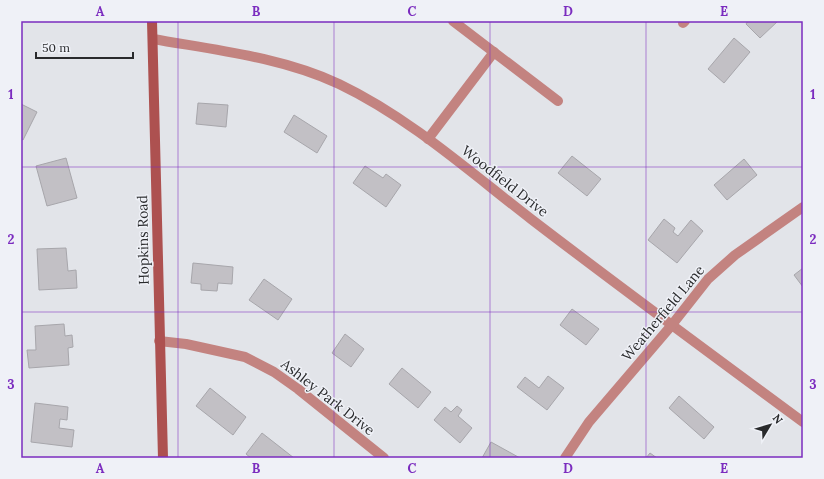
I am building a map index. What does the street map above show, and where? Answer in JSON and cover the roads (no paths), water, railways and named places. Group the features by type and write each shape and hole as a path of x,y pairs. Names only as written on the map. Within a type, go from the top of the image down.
{"main road":[{"name":"Hopkins Road","path":"152,21 163,458"}],"street":[{"path":"453,21 558,101"},
{"name":"Woodfield Drive","path":"152,38 280,63 312,73 339,84 376,105 428,139 671,326 803,422"},
{"path":"428,139 494,52"},
{"name":"Weatherfield Lane","path":"565,458 589,422 671,326 708,279 735,255 803,207"},
{"name":"Ashley Park Drive","path":"159,341 186,344 245,357 274,372 298,389 384,458"}]}
